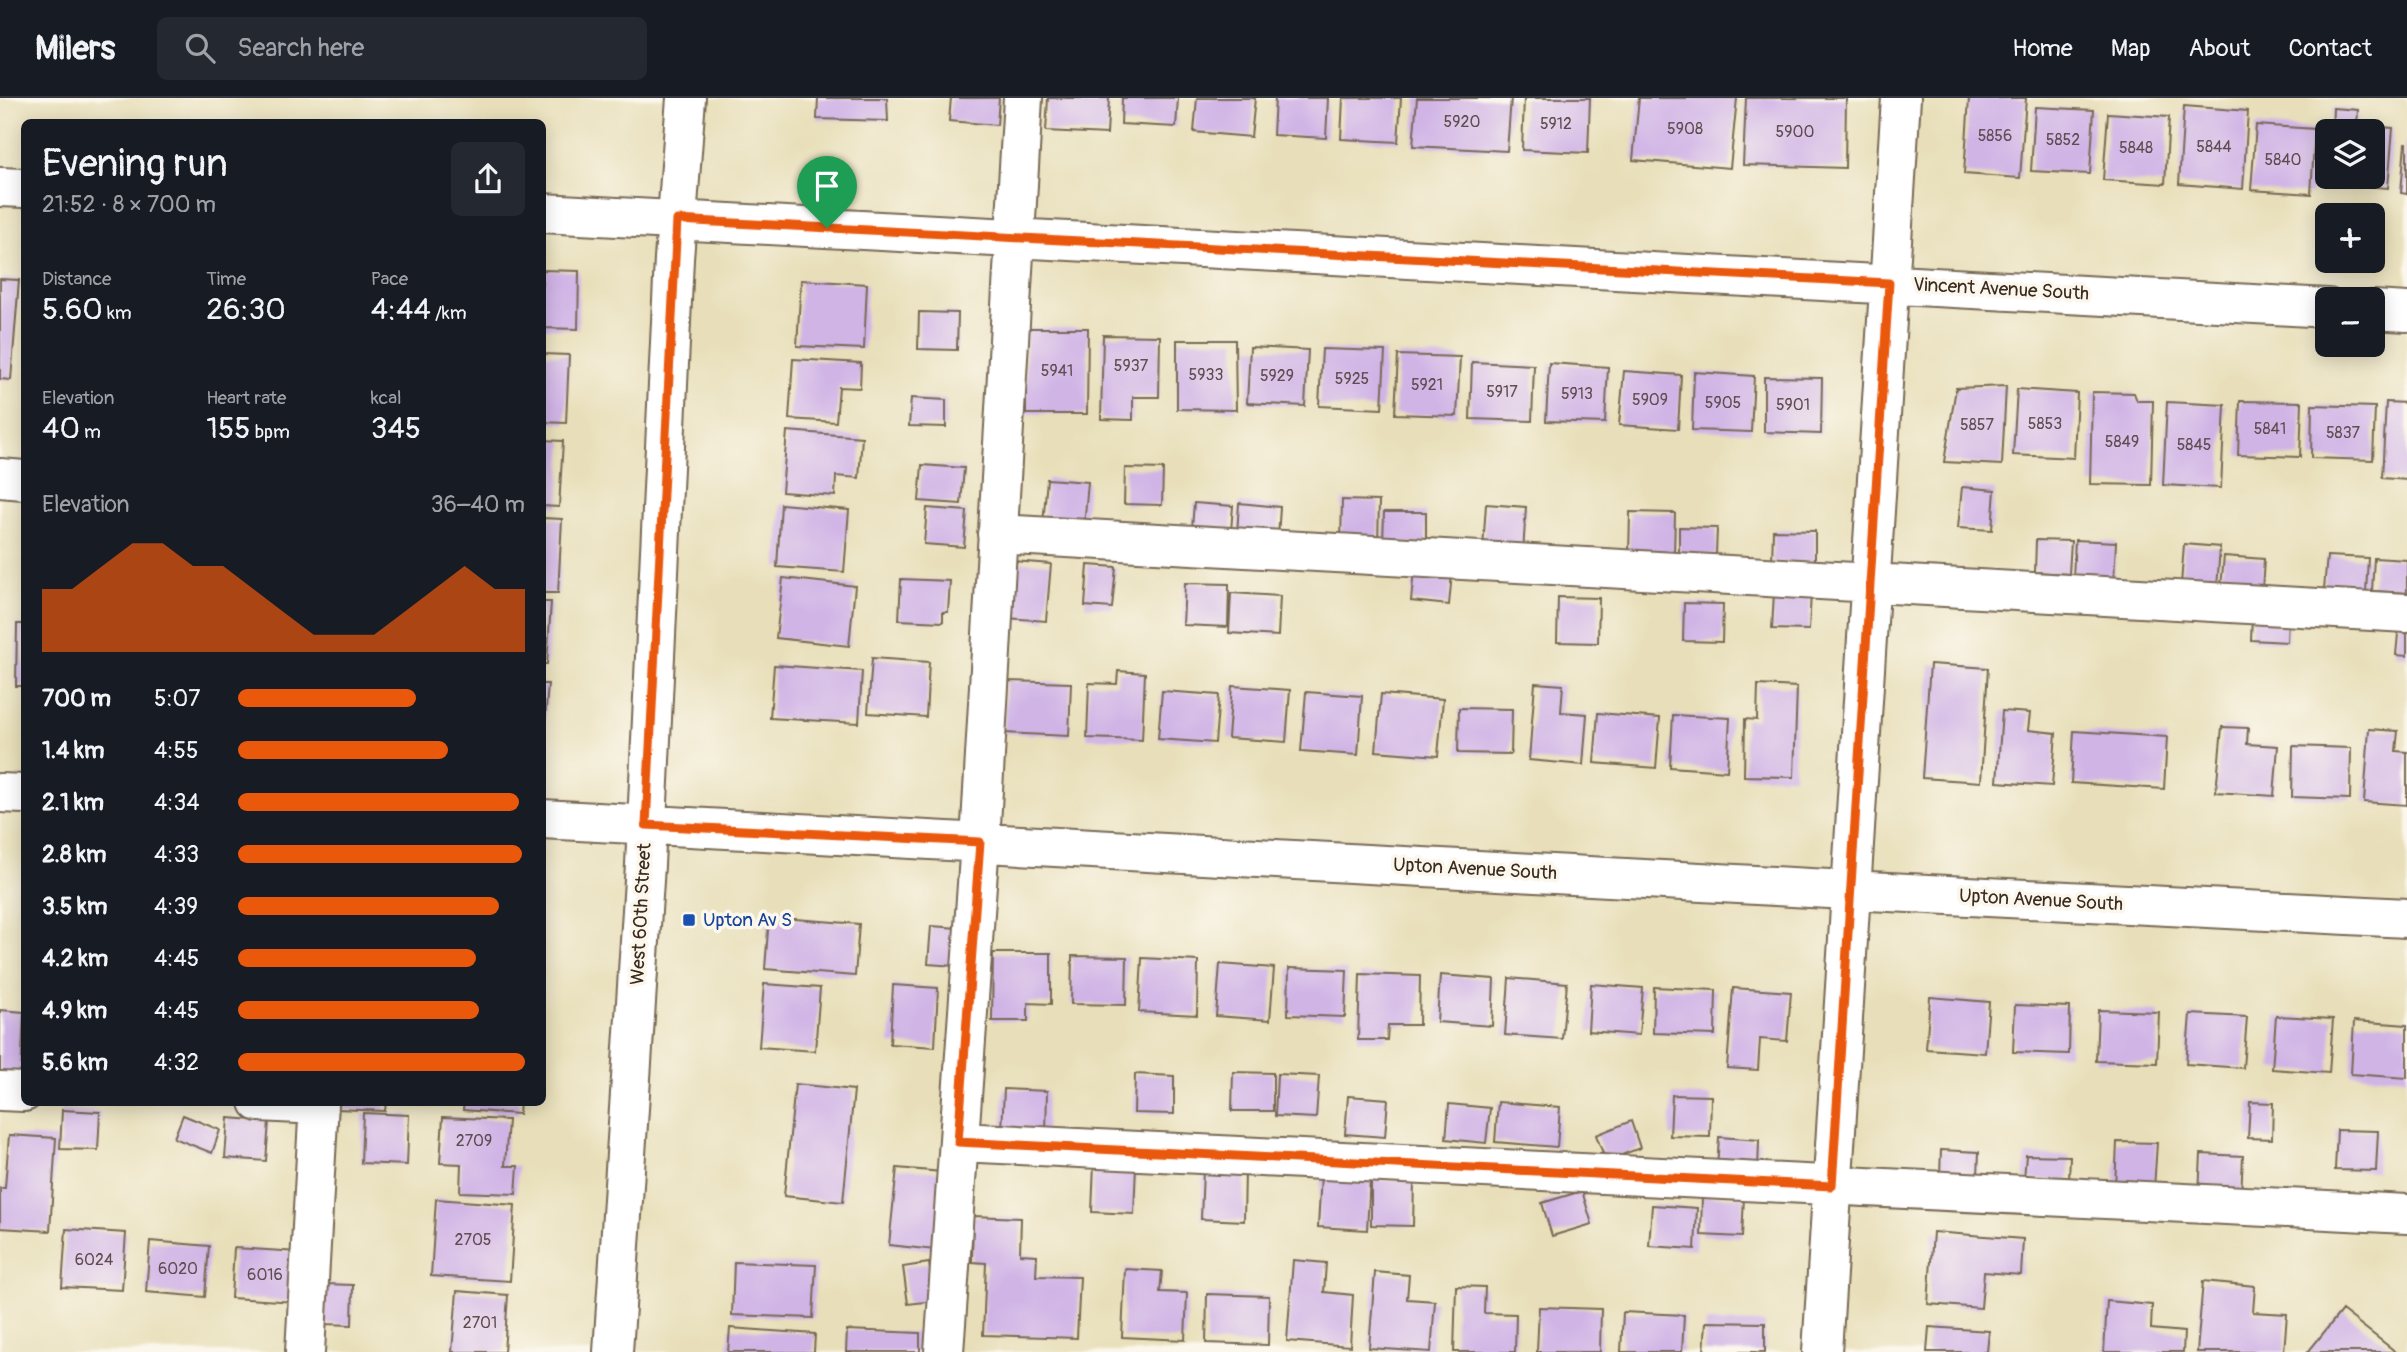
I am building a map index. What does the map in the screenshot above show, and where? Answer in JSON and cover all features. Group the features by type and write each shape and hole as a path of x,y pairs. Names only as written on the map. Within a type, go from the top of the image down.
{"street":[{"name":"West 60th Street","path":"613,1352 646,825 677,220 686,98"},
{"path":"944,1352 980,842 1023,98"},
{"path":"1822,1352 1900,98"},
{"path":"0,187 21,188"},
{"name":"Vincent Avenue South","path":"546,213 2315,307"},
{"path":"2385,311 2407,312"},
{"path":"0,478 21,480"},
{"path":"997,534 2407,613"},
{"path":"0,793 21,794"},
{"name":"Upton Avenue South","path":"546,819 2407,918"},
{"path":"0,1091 21,1092"},
{"path":"305,1352 319,1106"},
{"path":"958,1142 2407,1214"}],"building":[{"path":"818,98 887,98 888,121 817,119"},
{"path":"951,98 999,98 997,125 949,121"},
{"path":"1048,98 1109,98 1107,134 1046,131"},
{"path":"1122,98 1178,98 1176,127 1121,124"},
{"path":"1197,98 1255,98 1251,137 1194,132"},
{"path":"1275,98 1328,98 1326,138 1273,135"},
{"path":"1343,98 1401,98 1398,142 1341,139"},
{"path":"1417,98 1511,98 1507,151 1413,146"},
{"path":"1524,98 1590,98 1588,153 1522,150"},
{"path":"1639,98 1737,98 1730,168 1633,160"},
{"path":"1746,98 1846,98 1845,168 1743,165"},
{"path":"1969,98 2026,98 2020,178 1964,174"},
{"path":"2184,106 2248,111 2243,189 2179,184"},
{"path":"2035,107 2094,110 2090,174 2031,171"},
{"path":"2333,108 2358,110 2357,119 2333,119"},
{"path":"2108,113 2169,117 2165,184 2103,180"},
{"path":"2256,125 2315,129 2311,194 2251,190"},
{"path":"2385,127 2393,128 2388,188 2385,188"},
{"path":"2407,143 2407,194 2401,193"},
{"path":"546,270 579,271 578,329 546,328"},
{"path":"0,279 19,280 11,380 0,379"},
{"path":"801,280 867,284 864,349 797,346"},
{"path":"919,312 958,313 957,350 918,349"},
{"path":"1026,328 1088,328 1087,414 1026,414"},
{"path":"1103,335 1160,336 1159,397 1133,397 1133,420 1101,419"},
{"path":"1177,340 1235,340 1236,410 1177,409"},
{"path":"1250,347 1308,350 1305,406 1247,403"},
{"path":"1322,349 1385,351 1382,409 1319,406"},
{"path":"546,354 569,355 566,423 546,422"},
{"path":"1398,355 1460,357 1457,416 1395,414"},
{"path":"793,359 861,363 860,388 839,387 836,422 789,419"},
{"path":"1472,362 1534,365 1532,421 1470,419"},
{"path":"1549,363 1608,367 1605,423 1546,421"},
{"path":"1624,371 1681,375 1678,429 1619,425"},
{"path":"1694,372 1754,376 1751,432 1692,430"},
{"path":"1764,377 1822,378 1821,434 1764,432"},
{"path":"2006,386 2002,465 1944,462 1956,388"},
{"path":"2017,389 2077,393 2074,458 2013,455"},
{"path":"2092,392 2134,393 2137,401 2153,401 2151,485 2090,484"},
{"path":"911,398 946,400 946,427 909,426"},
{"path":"2240,401 2302,402 2300,457 2238,455"},
{"path":"2167,402 2225,405 2221,488 2163,485"},
{"path":"2386,402 2407,403 2407,480 2382,478"},
{"path":"2312,405 2375,407 2373,460 2311,458"},
{"path":"787,431 862,437 859,478 836,476 835,496 782,492"},
{"path":"546,440 563,441 559,507 546,506"},
{"path":"922,465 964,468 961,504 919,501"},
{"path":"1125,468 1163,469 1162,505 1124,504"},
{"path":"1047,479 1088,482 1084,527 1043,524"},
{"path":"1962,487 1995,490 1992,530 1958,528"},
{"path":"1342,500 1379,501 1378,544 1341,543"},
{"path":"1194,503 1233,506 1231,531 1192,528"},
{"path":"1239,503 1280,507 1278,538 1237,535"},
{"path":"781,504 849,510 844,572 777,567"},
{"path":"1486,504 1526,507 1523,553 1483,549"},
{"path":"927,508 967,511 964,547 924,544"},
{"path":"1384,512 1426,512 1426,544 1383,544"},
{"path":"1630,512 1675,513 1674,556 1629,555"},
{"path":"546,518 562,519 558,593 546,593"},
{"path":"1679,527 1717,528 1716,555 1679,554"},
{"path":"1773,530 1815,531 1815,562 1772,562"},
{"path":"2036,540 2071,541 2069,574 2035,572"},
{"path":"2075,540 2116,542 2114,580 2073,578"},
{"path":"2184,544 2220,547 2217,588 2181,585"},
{"path":"2224,556 2264,559 2262,591 2221,587"},
{"path":"2327,556 2368,558 2366,592 2324,589"},
{"path":"2374,558 2407,560 2407,593 2372,591"},
{"path":"1013,561 1051,564 1046,621 1007,618"},
{"path":"1088,565 1116,567 1112,608 1085,606"},
{"path":"1414,570 1452,573 1449,605 1411,601"},
{"path":"783,578 855,586 849,646 776,638"},
{"path":"901,579 950,581 948,612 943,612 943,622 899,620"},
{"path":"1185,583 1229,584 1228,627 1183,625"},
{"path":"1774,592 1811,593 1809,630 1772,629"},
{"path":"1231,593 1280,596 1278,636 1229,633"},
{"path":"1558,597 1599,598 1598,643 1557,642"},
{"path":"546,602 551,602 547,664"},
{"path":"1684,603 1723,604 1722,642 1683,641"},
{"path":"2252,617 2288,619 2287,642 2251,640"},
{"path":"2399,623 2407,623 2407,656 2396,655"},
{"path":"17,624 21,624 21,686 16,686"},
{"path":"872,658 929,662 926,717 868,713"},
{"path":"1930,664 1988,668 1981,782 1922,778"},
{"path":"774,665 862,671 859,723 770,718"},
{"path":"1118,671 1145,673 1142,740 1087,738 1089,683 1117,684"},
{"path":"1006,681 1071,683 1069,736 1004,733"},
{"path":"1535,683 1563,685 1561,712 1587,714 1583,765 1529,760"},
{"path":"1758,685 1797,687 1794,777 1744,776 1745,719 1757,720"},
{"path":"1232,686 1290,690 1286,742 1228,738"},
{"path":"1162,691 1219,695 1215,743 1158,739"},
{"path":"1306,692 1362,696 1358,755 1301,751"},
{"path":"1381,694 1443,699 1438,756 1376,751"},
{"path":"1459,708 1512,709 1511,754 1458,753"},
{"path":"2002,711 2030,713 2028,730 2056,733 2052,786 1997,782"},
{"path":"1598,713 1660,718 1656,768 1594,763"},
{"path":"1673,715 1730,718 1727,771 1670,767"},
{"path":"2222,727 2248,728 2247,744 2278,746 2274,796 2216,792"},
{"path":"2369,729 2398,731 2396,751 2407,752 2407,805 2364,802"},
{"path":"2074,731 2167,737 2164,789 2071,783"},
{"path":"2293,746 2351,748 2350,799 2292,797"},
{"path":"769,917 859,924 855,976 765,969"},
{"path":"931,926 958,928 955,966 928,964"},
{"path":"993,953 1051,953 1051,1004 1028,1003 1028,1021 992,1021"},
{"path":"1072,956 1127,957 1126,1005 1071,1004"},
{"path":"1142,958 1198,961 1197,1015 1139,1012"},
{"path":"1220,964 1274,968 1270,1020 1216,1016"},
{"path":"1289,968 1347,970 1345,1017 1288,1015"},
{"path":"1360,974 1420,976 1419,1025 1388,1025 1387,1040 1358,1040"},
{"path":"1440,975 1494,979 1492,1026 1437,1022"},
{"path":"1509,978 1567,983 1562,1039 1505,1035"},
{"path":"764,984 820,988 815,1051 759,1047"},
{"path":"1591,984 1643,988 1639,1035 1588,1031"},
{"path":"893,985 938,988 935,1047 890,1044"},
{"path":"1654,987 1716,990 1715,1035 1653,1033"},
{"path":"1733,988 1791,992 1787,1041 1760,1039 1758,1070 1727,1068"},
{"path":"1930,997 1989,1002 1985,1053 1926,1049"},
{"path":"2015,1005 2070,1007 2069,1054 2013,1052"},
{"path":"0,1010 21,1012 21,1077 0,1075"},
{"path":"2098,1010 2159,1012 2157,1063 2096,1061"},
{"path":"2190,1014 2247,1017 2243,1068 2186,1064"},
{"path":"2276,1016 2333,1019 2329,1073 2272,1069"},
{"path":"2354,1021 2407,1025 2407,1078 2351,1074"},
{"path":"1233,1072 1273,1073 1273,1111 1232,1111"},
{"path":"1135,1074 1174,1076 1174,1114 1134,1113"},
{"path":"1277,1074 1319,1076 1316,1118 1275,1116"},
{"path":"795,1084 854,1090 843,1202 784,1196"},
{"path":"1004,1089 1047,1091 1046,1133 1002,1131"},
{"path":"1672,1095 1711,1096 1710,1137 1670,1136"},
{"path":"1348,1096 1388,1099 1385,1137 1345,1134"},
{"path":"1498,1102 1560,1107 1557,1147 1495,1142"},
{"path":"2250,1102 2273,1103 2272,1139 2248,1138"},
{"path":"1449,1104 1490,1108 1486,1143 1446,1139"},
{"path":"337,1106 386,1106 385,1111 337,1109"},
{"path":"464,1106 520,1106 519,1114 463,1110"},
{"path":"62,1110 100,1112 98,1150 60,1149"},
{"path":"363,1113 409,1115 407,1165 361,1163"},
{"path":"183,1115 220,1130 212,1153 174,1138"},
{"path":"443,1117 508,1120 505,1166 518,1166 516,1194 460,1192 461,1164 440,1163"},
{"path":"228,1118 269,1121 266,1161 225,1158"},
{"path":"1631,1121 1640,1148 1606,1161 1596,1135"},
{"path":"2337,1130 2378,1131 2376,1171 2335,1170"},
{"path":"9,1135 56,1138 50,1231 0,1228 0,1188 5,1188"},
{"path":"1719,1137 1759,1140 1758,1172 1717,1169"},
{"path":"2117,1142 2157,1143 2154,1189 2115,1188"},
{"path":"1941,1150 1979,1152 1978,1176 1940,1174"},
{"path":"2201,1154 2243,1156 2241,1196 2199,1194"},
{"path":"2026,1155 2070,1156 2069,1181 2024,1179"},
{"path":"1094,1164 1136,1166 1134,1214 1092,1212"},
{"path":"897,1168 942,1172 935,1250 889,1245"},
{"path":"1203,1170 1245,1171 1244,1221 1201,1219"},
{"path":"1321,1174 1370,1178 1367,1230 1318,1227"},
{"path":"1371,1180 1414,1180 1413,1226 1371,1225"},
{"path":"1582,1191 1592,1224 1552,1236 1542,1203"},
{"path":"1702,1196 1744,1197 1742,1237 1701,1235"},
{"path":"436,1199 515,1205 510,1281 431,1276"},
{"path":"1652,1205 1697,1208 1695,1249 1649,1246"},
{"path":"973,1216 1021,1218 1020,1254 1037,1255 1036,1276 1080,1277 1077,1338 983,1335 986,1263 972,1262"},
{"path":"66,1229 126,1233 122,1290 62,1287"},
{"path":"1933,1232 2023,1239 2021,1275 1984,1272 1981,1308 1928,1304"},
{"path":"150,1241 209,1246 205,1297 146,1292"},
{"path":"234,1248 299,1252 296,1302 231,1298"},
{"path":"1293,1260 1326,1263 1324,1292 1353,1295 1350,1346 1287,1341"},
{"path":"734,1262 816,1265 813,1318 732,1315"},
{"path":"929,1263 934,1301 908,1304 903,1267"},
{"path":"1125,1269 1162,1271 1160,1292 1187,1293 1185,1340 1122,1337"},
{"path":"1375,1272 1409,1275 1407,1299 1435,1301 1431,1352 1369,1348"},
{"path":"2203,1281 2255,1286 2253,1312 2287,1314 2284,1352 2197,1352"},
{"path":"324,1284 353,1285 352,1325 324,1324"},
{"path":"1456,1286 1485,1287 1484,1313 1516,1314 1515,1352 1454,1352"},
{"path":"457,1291 508,1295 504,1352 452,1352"},
{"path":"1207,1294 1269,1296 1268,1345 1206,1343"},
{"path":"2107,1301 2152,1305 2151,1329 2184,1332 2183,1352 2104,1352"},
{"path":"1539,1307 1601,1309 1600,1352 1537,1352"},
{"path":"2342,1310 2396,1352 2308,1352"},
{"path":"1623,1312 1684,1315 1682,1352 1621,1352"},
{"path":"1706,1322 1765,1323 1765,1352 1704,1352"},
{"path":"1929,1327 1989,1331 1987,1352 1927,1352"},
{"path":"730,1328 815,1334 814,1352 728,1352"},
{"path":"847,1330 920,1333 920,1352 846,1352"}],"place":[{"name":"Upton Av S","path":"689,920"}],"route":[{"path":"677,220 827,228 1889,283 1832,1186 958,1142 980,842 646,825 677,220"}]}
